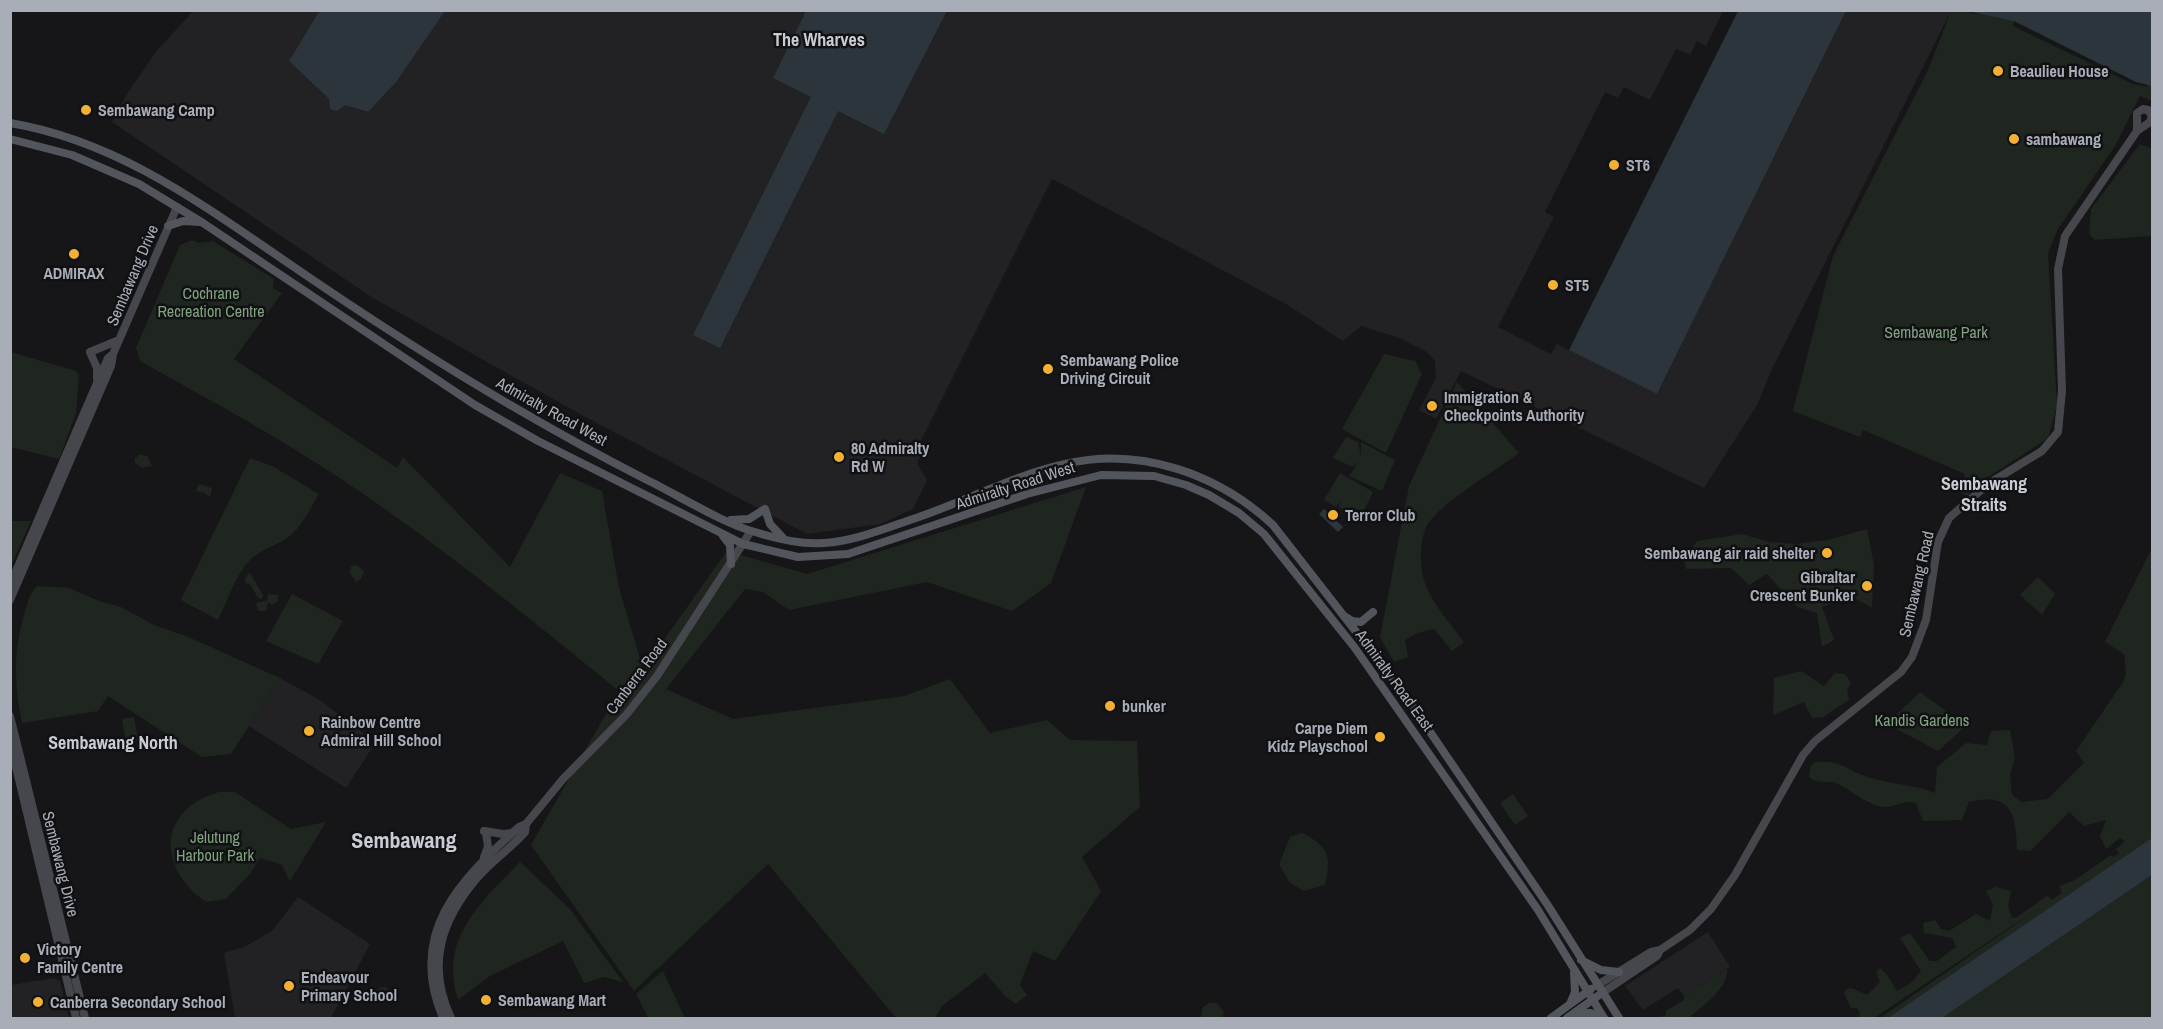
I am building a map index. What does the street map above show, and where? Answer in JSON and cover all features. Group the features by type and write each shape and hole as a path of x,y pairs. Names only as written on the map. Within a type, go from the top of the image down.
{"main road":[{"path":"2136,118 2138,122 2145,125 2152,118 2148,110 2140,111 2136,118 2137,131"},
{"name":"Admiralty Road West","path":"10,123 50,132 98,148 171,185 438,362 631,472 751,531 799,543 847,540 935,512 1016,479 1067,463 1119,459"},
{"name":"Sembawang Road","path":"1599,989 1619,972 1651,951 1660,950 1690,930 1711,909 1736,875 1792,771 1815,741 1901,672 1912,657 1926,620 1938,542 1949,518 1988,484 2042,451 2058,432 2062,391 2058,269 2060,251 2066,236 2137,131 2145,125"},
{"name":"Admiralty Road West","path":"10,139 94,163 125,176 203,223 476,405 538,441 743,544 798,557 832,557 954,520 1021,496 1101,475"},
{"path":"171,185 179,197 177,207"},
{"name":"Sembawang Drive","path":"10,600 111,366 118,340 177,207"},
{"path":"168,226 183,221 203,223"},
{"path":"96,383 97,368 90,352 118,340"},
{"name":"Sembawang Drive","path":"10,585 96,383 108,358 113,354"},
{"name":"Admiralty Road East","path":"1119,459 1156,462 1188,471 1248,502 1273,525 1415,711 1548,904 1619,1018"},
{"path":"631,472 629,481 643,494"},
{"name":"Admiralty Road East","path":"1101,475 1154,476 1186,485 1239,513 1264,534 1368,666 1538,910 1604,1018"},
{"path":"1016,479 1015,492 1021,496"},
{"path":"1001,485 1008,492 1007,501"},
{"path":"727,520 749,519 765,509 774,531 785,540"},
{"path":"935,512 940,519 954,520"},
{"name":"Canberra Road","path":"443,1018 432,979 431,958 434,936 441,915 471,872 514,832 526,824 563,779 626,715 657,676 751,531"},
{"path":"721,533 730,545 731,564"},
{"path":"1341,614 1352,621 1361,622 1373,612"},
{"name":"Sembawang Drive","path":"10,716 85,1018"},
{"name":"Sembawang Drive","path":"10,742 76,1018"},
{"name":"Canberra Road","path":"451,1018 442,991 438,958 449,917 478,877 525,832 526,824"},
{"path":"484,859 488,847 485,831 503,834 514,832"},
{"name":"Sembawang Road","path":"1551,1018 1572,1009 1599,989 1657,956 1660,950"},
{"path":"1581,960 1602,970 1619,972"},
{"path":"1573,968 1575,992 1572,1009 1604,1018"},
{"name":"Sembawang Road","path":"1567,1018 1572,1009"}],"shaded area":[{"path":"320,10 445,11 397,81 368,112 345,105 337,111 330,109 329,99 289,61"},
{"path":"193,11 320,11 289,61 329,99 367,112 397,81 445,11 806,11 774,78 884,133 947,11 1723,11 1706,46 1697,41 1690,55 1676,49 1650,100 1624,87 1618,98 1605,92 1545,212 1554,217 1498,327 1551,354 1557,344 1657,394 1846,11 1951,11 1773,367 1757,405 1704,488 1461,371 1436,419 1419,410 1436,378 1435,361 1427,352 1397,337 1361,326 1343,341 1286,304 1052,179 920,443 924,449 917,463 927,480 913,509 880,524 807,534 580,414 373,298 112,122 127,94 155,53"},
{"path":"806,11 947,11 884,134 838,111 720,348 693,335 811,97 773,78"},
{"path":"1738,11 1846,11 1657,394 1569,350"},
{"path":"1967,11 2152,11 2152,86 2136,82 2014,21"},
{"path":"1324,509 1343,527 1338,532 1319,514"},
{"name":"Rainbow Centre Admiral Hill School","path":"280,678 320,700 371,739 372,748 346,788 249,726"},
{"path":"2152,838 2152,875 1942,1018 1888,1018"},
{"name":"Endeavour Primary School","path":"298,897 370,944 331,1018 235,1018 224,953 244,947 272,931"},
{"path":"1708,932 1730,967 1684,996 1678,988 1643,1010 1625,986"},
{"name":"Canberra Secondary School","path":"54,978 60,981 69,1018 11,1018 11,985"}],"green space":[{"name":"Sembawang Park","path":"1951,11 1967,11 1974,14 2016,11 2013,26 2133,84 2147,87 2152,79 2152,101 2140,96 2115,146 2058,229 2048,253 2057,405 2048,438 1979,483 1967,496 1959,491 1965,474 1863,430 1860,437 1793,411 1833,256 1928,70"},
{"path":"2140,144 2152,149 2152,236 2095,240 2089,234 2091,209"},
{"name":"Cochrane Recreation Centre","path":"192,240 199,243 213,241 274,279 273,288 282,293 234,359 397,468 403,457 510,567 560,473 602,491 619,588 643,669 727,551 807,574 1086,487 1051,583 1012,611 927,582 789,610 763,592 745,589 666,689 733,719 904,696 950,679 990,733 1047,720 1070,740 1137,741 1140,807 1082,857 1101,891 1055,961 1033,951 1020,985 1027,995 1016,1004 1006,997 985,973 942,1006 935,1018 896,1018 768,864 634,991 531,845 619,691 484,583 380,505 244,419 140,361 136,348 180,245"},
{"path":"11,352 76,371 79,375 76,413 59,459 11,447"},
{"path":"1384,354 1415,361 1422,374 1386,453 1342,429"},
{"path":"1457,382 1519,453 1444,507 1427,525 1423,537 1421,567 1427,589 1464,642 1452,651 1434,629 1417,633 1405,640 1408,657 1394,662 1380,637 1409,486"},
{"path":"1346,437 1358,442 1361,457 1361,442 1395,460 1382,491 1349,476 1359,461 1353,467 1333,458"},
{"path":"140,454 147,456 152,466 142,468 135,463 135,459"},
{"path":"250,458 272,466 319,494 292,534 264,550 245,565 218,620 181,600"},
{"path":"1340,473 1373,492 1360,518 1338,507 1342,498 1336,507 1324,500"},
{"path":"199,484 212,488 210,497 203,492 196,491"},
{"path":"10,521 31,521 11,566"},
{"path":"1867,529 1874,565 1872,608 1851,596 1822,607 1834,640 1822,647 1817,613 1797,607 1767,574 1749,585 1731,568 1686,569 1684,560 1697,541 1742,534 1769,542 1795,544 1828,540"},
{"path":"2152,548 2152,855 1910,1018 1880,1018 2045,904 1874,1018 1858,1018 1860,1013 1857,1008 1851,1008 1844,993 1846,989 1852,988 1867,995 1880,982 1876,972 1880,968 1886,973 1897,991 1912,982 1921,971 1900,938 1910,933 1930,961 1937,961 1956,947 1952,938 1924,933 1923,923 1935,920 1941,929 1949,931 1976,914 1990,921 1993,904 1986,891 1996,887 2011,891 2008,906 2012,918 2016,918 2048,895 2051,900 2062,893 2059,886 2073,881 2111,855 2113,857 2119,854 2116,849 2125,841 2120,838 2106,849 2100,836 2106,820 2084,826 2069,812 2030,851 2017,850 2013,816 2003,803 1994,800 1969,802 1962,820 1923,821 1916,803 1907,802 1883,807 1865,800 1836,783 1813,780 1809,777 1810,768 1814,762 1832,763 1871,778 1935,793 1937,767 1966,743 1987,745 1991,731 2010,730 2015,758 2010,774 2012,795 2022,802 2048,799 2084,763 2076,751 2123,682 2126,674 2124,654 2105,642"},
{"path":"357,565 364,571 361,579 356,582 350,573 351,566"},
{"path":"250,573 263,595 262,599 258,598 250,584 245,583 246,576"},
{"path":"2038,577 2055,594 2042,615 2020,595"},
{"path":"37,586 69,588 99,601 121,607 154,625 186,636 280,678 231,754 202,757 108,696 98,711 22,723 16,681 18,640 27,605"},
{"path":"268,594 278,595 278,601 272,605 268,602 266,611 258,611 256,603 267,601"},
{"path":"292,594 343,621 318,664 266,641"},
{"path":"1801,671 1824,686 1835,673 1845,674 1851,683 1847,690 1849,700 1823,717 1812,718 1804,702 1773,715 1774,678"},
{"name":"Kandis Gardens","path":"1920,692 1966,726 1938,751 1887,724"},
{"path":"134,717 138,740 126,742 122,719"},
{"name":"Jelutung Harbour Park","path":"219,792 235,792 291,829 326,822 290,881 282,865 260,858 250,874 226,899 206,902 190,888 179,873 172,857 171,841 175,826 184,812 199,800"},
{"path":"1513,794 1528,816 1515,825 1500,803"},
{"path":"1302,833 1323,848 1328,859 1325,885 1304,891 1289,882 1279,864 1290,837"},
{"path":"520,862 570,909 623,982 604,977 584,983 563,941 490,976 458,1000 453,978 454,958 459,940 478,907"},
{"path":"2152,875 2152,1018 1942,1018"},
{"path":"335,966 345,972 334,992 323,986"},
{"path":"1727,969 1724,983 1719,990 1688,1018 1652,1018 1665,1016 1667,1010 1684,1000 1684,996"},
{"path":"663,971 685,1018 648,1018 636,994"},
{"path":"383,987 389,989 391,995 389,1001 383,1003 377,1001 375,995 377,989"},
{"path":"1209,1003 1217,1003 1224,1012 1222,1018 1201,1018 1203,1007"}],"place":[{"name":"Beaulieu House","path":"1998,71"},
{"name":"Sembawang Camp","path":"86,110"},
{"name":"sambawang","path":"2014,139"},
{"name":"ST6","path":"1614,165"},
{"name":"ADMIRAX","path":"74,254"},
{"name":"ST5","path":"1553,285"},
{"name":"Sembawang Police Driving Circuit","path":"1048,369"},
{"name":"Immigration & Checkpoints Authority","path":"1432,406"},
{"name":"80 Admiralty Rd W","path":"839,457"},
{"name":"Terror Club","path":"1333,515"},
{"name":"Sembawang air raid shelter","path":"1827,553"},
{"name":"Gibraltar Crescent Bunker","path":"1867,586"},
{"name":"bunker","path":"1110,706"},
{"name":"Rainbow Centre Admiral Hill School","path":"309,731"},
{"name":"Carpe Diem Kidz Playschool","path":"1380,737"},
{"name":"Victory Family Centre","path":"25,958"},
{"name":"Endeavour Primary School","path":"289,986"},
{"name":"Sembawang Mart","path":"486,1000"},
{"name":"Canberra Secondary School","path":"38,1002"}],"district":[{"name":"The Wharves","path":"819,40"},
{"name":"Sembawang Straits","path":"1984,494"},
{"name":"Sembawang North","path":"113,743"},
{"name":"Sembawang","path":"404,840"}]}
